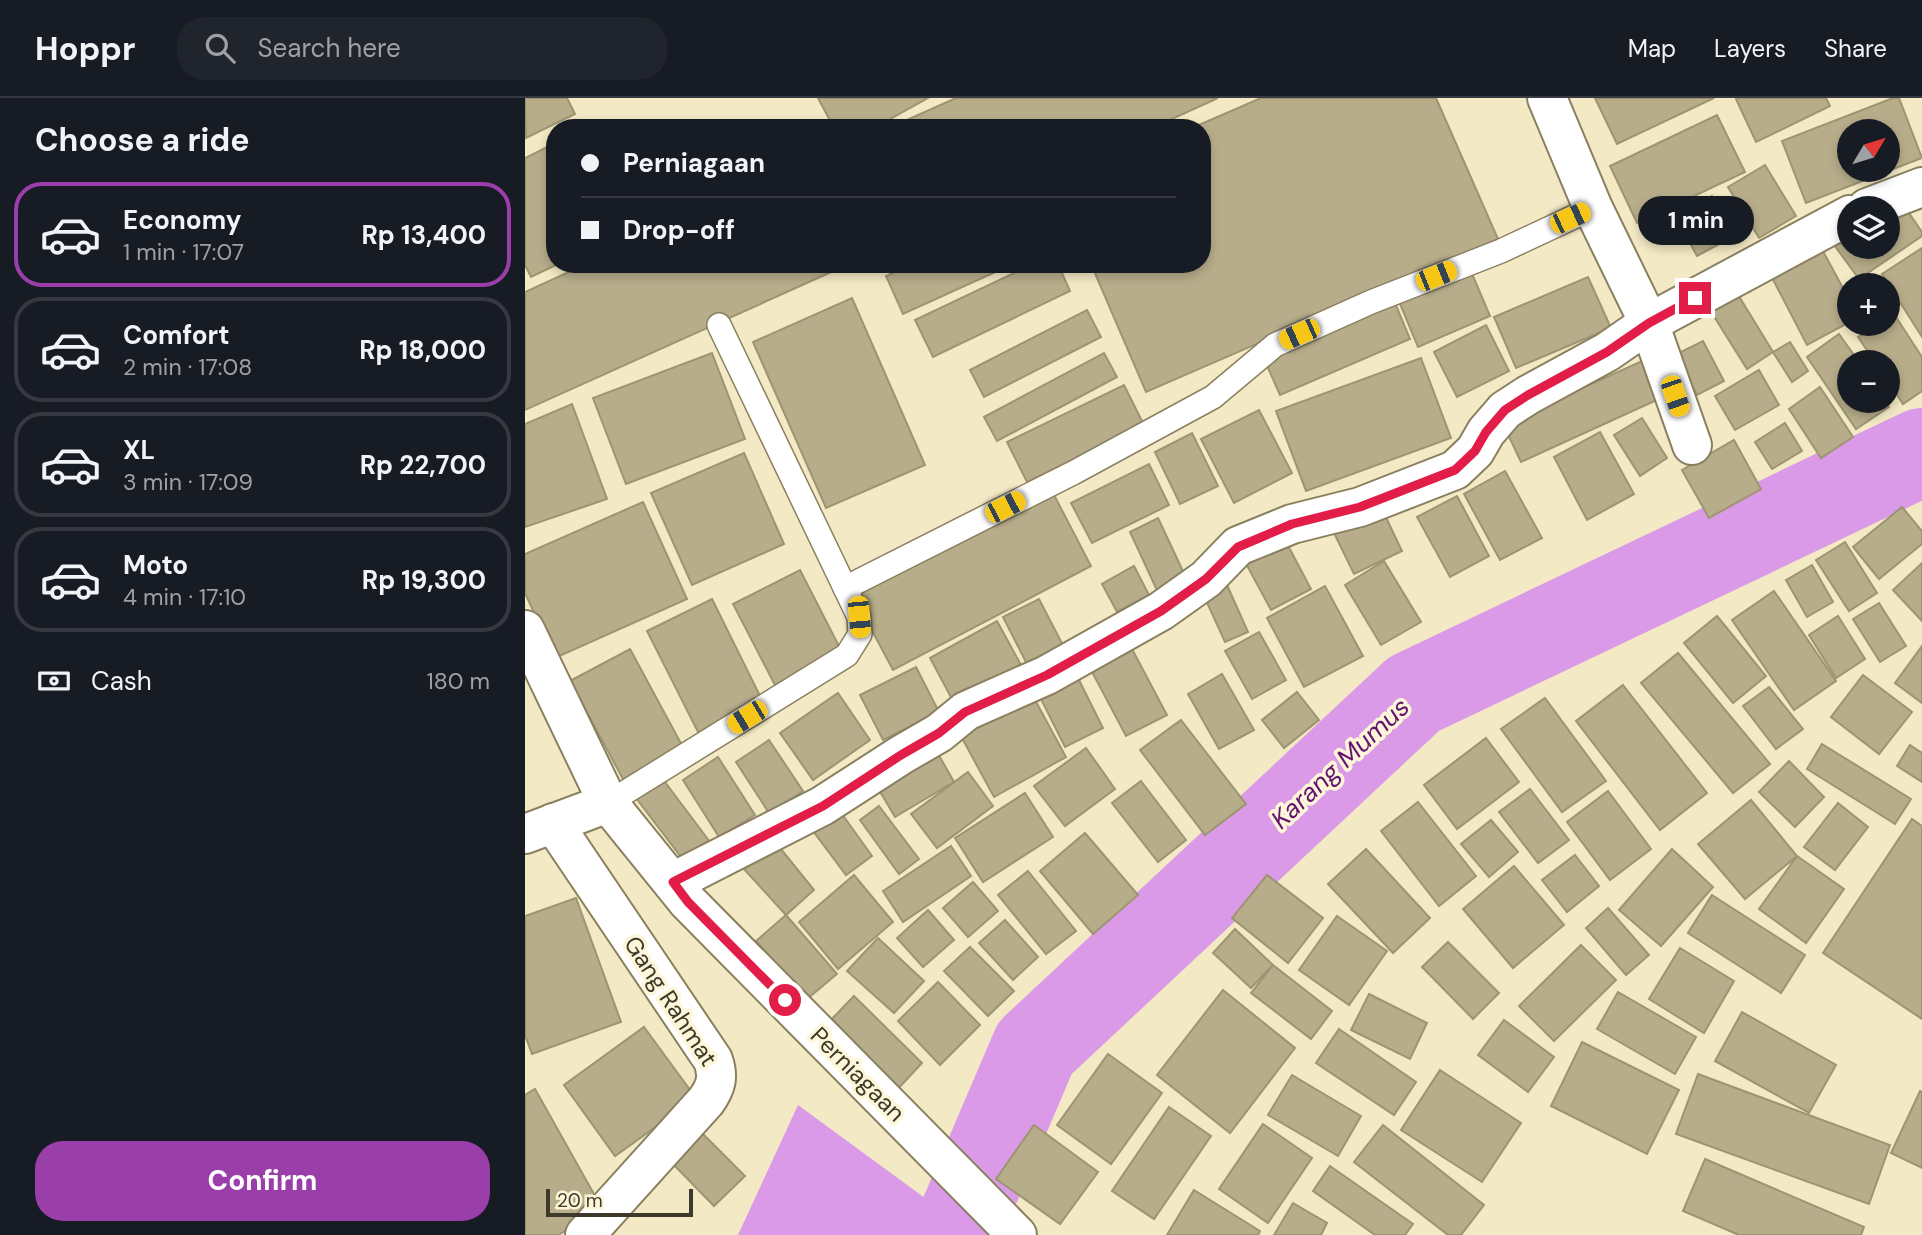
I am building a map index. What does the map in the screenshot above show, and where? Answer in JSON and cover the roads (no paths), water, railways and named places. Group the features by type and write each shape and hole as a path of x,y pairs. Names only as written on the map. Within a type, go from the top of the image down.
{"street":[{"path":"1547,98 1593,208 1649,323 1692,445"},
{"path":"1898,196 1922,187"},
{"path":"681,892 939,733 965,712 1047,675 1161,611 1206,579 1238,547 1292,524 1360,507 1455,470 1475,451 1486,432 1505,410 1528,395 1607,352 1649,323 1837,222"},
{"name":"Perniagaan","path":"525,630 608,803 681,892 1017,1235"},
{"path":"539,829 608,803"},
{"name":"Gang Rahmat","path":"539,829 713,1060 717,1073 713,1092 706,1101 585,1235"}],"lane":[{"path":"845,587 1073,473 1213,397 1275,345 1371,302 1501,251 1593,208"},
{"path":"608,803 847,655 860,634 859,617 719,325"}],"waterway":[{"name":"Karang Mumus","path":"955,1235 1035,1048 1414,694 1922,452"}]}
